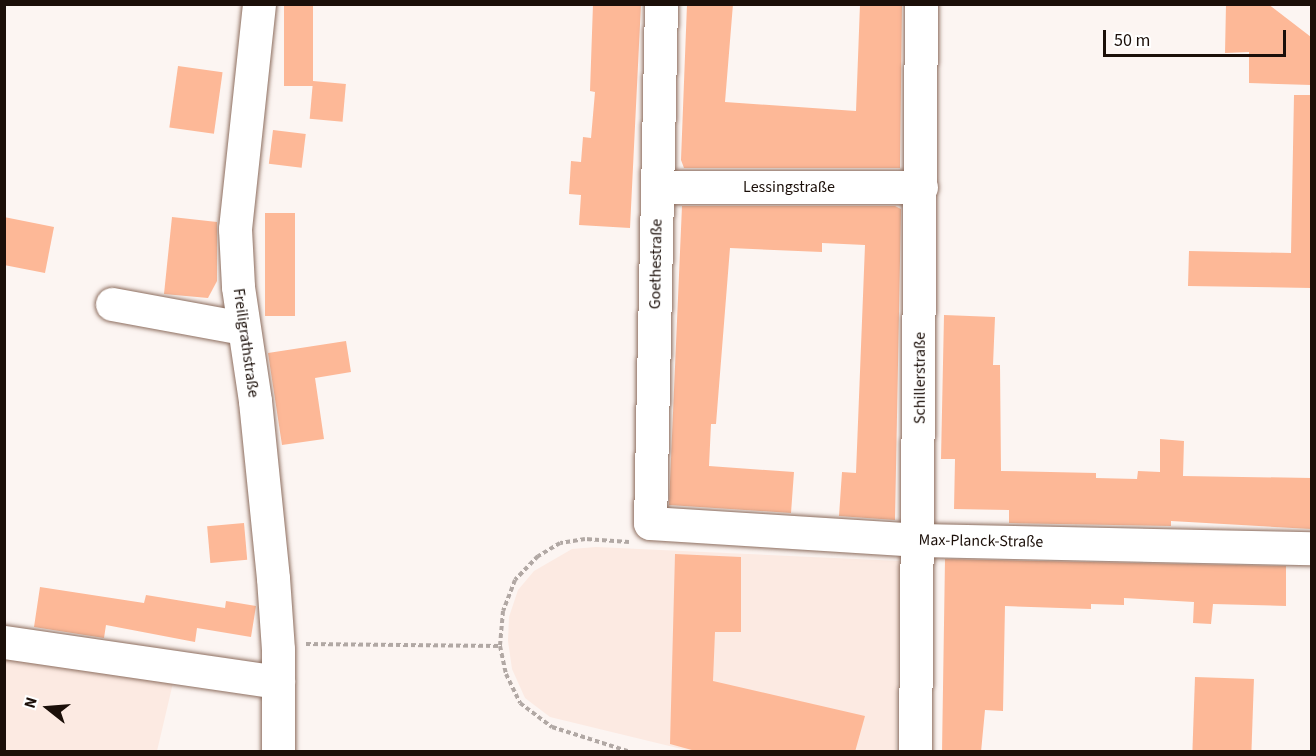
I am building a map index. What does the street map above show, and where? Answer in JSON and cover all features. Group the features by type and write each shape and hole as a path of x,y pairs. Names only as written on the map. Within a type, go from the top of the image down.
{"street":[{"name":"Freiligrathstraße","path":"259,4 236,229 243,328 258,431 278,644 278,752"},
{"name":"Goethestraße","path":"650,523 661,4"},
{"name":"Schillerstraße","path":"915,752 919,540 921,4"},
{"name":"Lessingstraße","path":"657,186 921,187"},
{"path":"112,304 243,328"},
{"name":"Max-Planck-Straße","path":"650,523 919,540 1311,548"},
{"path":"4,642 278,682"}],"path":[{"path":"631,752 552,727 520,703 506,674 500,646 503,611 515,580 538,556 560,543 585,539 645,543 650,523"},
{"path":"278,644 500,646"}],"shaded area":[{"path":"596,547 900,561 896,751 690,751 550,717 525,698 512,669 508,641 509,617 518,590 534,571 572,549"},
{"path":"4,656 173,683 157,751 5,751"}],"building":[{"path":"284,4 313,4 313,86 284,86"},
{"path":"593,4 641,4 630,228 579,225 581,195 569,194 571,161 581,162 583,137 591,138 595,92 590,91"},
{"path":"687,4 733,4 725,102 856,111 860,4 902,4 900,168 684,168 681,160"},
{"path":"1226,4 1268,4 1311,37 1311,85 1249,83 1249,52 1225,53"},
{"path":"178,66 223,72 214,134 169,127"},
{"path":"313,81 346,84 343,122 310,119"},
{"path":"1294,95 1311,95 1311,288 1188,286 1189,251 1291,253"},
{"path":"273,130 306,134 302,168 269,164"},
{"path":"682,206 895,206 901,209 895,520 839,516 842,472 856,473 865,245 822,243 822,252 730,248 716,424 711,424 709,466 794,472 791,513 669,505"},
{"path":"265,213 295,213 295,316 265,316"},
{"path":"4,217 54,227 45,273 4,265"},
{"path":"172,217 217,222 217,281 208,298 164,294"},
{"path":"944,315 995,317 993,365 1000,365 1001,471 1096,473 1096,478 1137,479 1138,471 1160,472 1160,439 1184,441 1183,476 1311,478 1311,529 1171,521 1171,526 1009,523 1009,510 954,509 955,459 941,459"},
{"path":"346,341 351,372 315,378 324,439 282,445 268,353"},
{"path":"244,523 247,560 210,563 207,526"},
{"path":"675,554 741,557 741,632 715,632 713,681 865,716 855,752 699,752 670,744"},
{"path":"945,559 1286,566 1286,606 1213,604 1211,624 1193,623 1194,602 1124,598 1124,605 1091,604 1091,609 1005,606 1003,711 985,710 981,752 942,752"},
{"path":"40,587 144,603 146,595 225,608 226,601 256,606 251,637 197,628 195,642 106,625 104,638 34,627"},
{"path":"1195,677 1254,679 1251,752 1192,752"}]}
